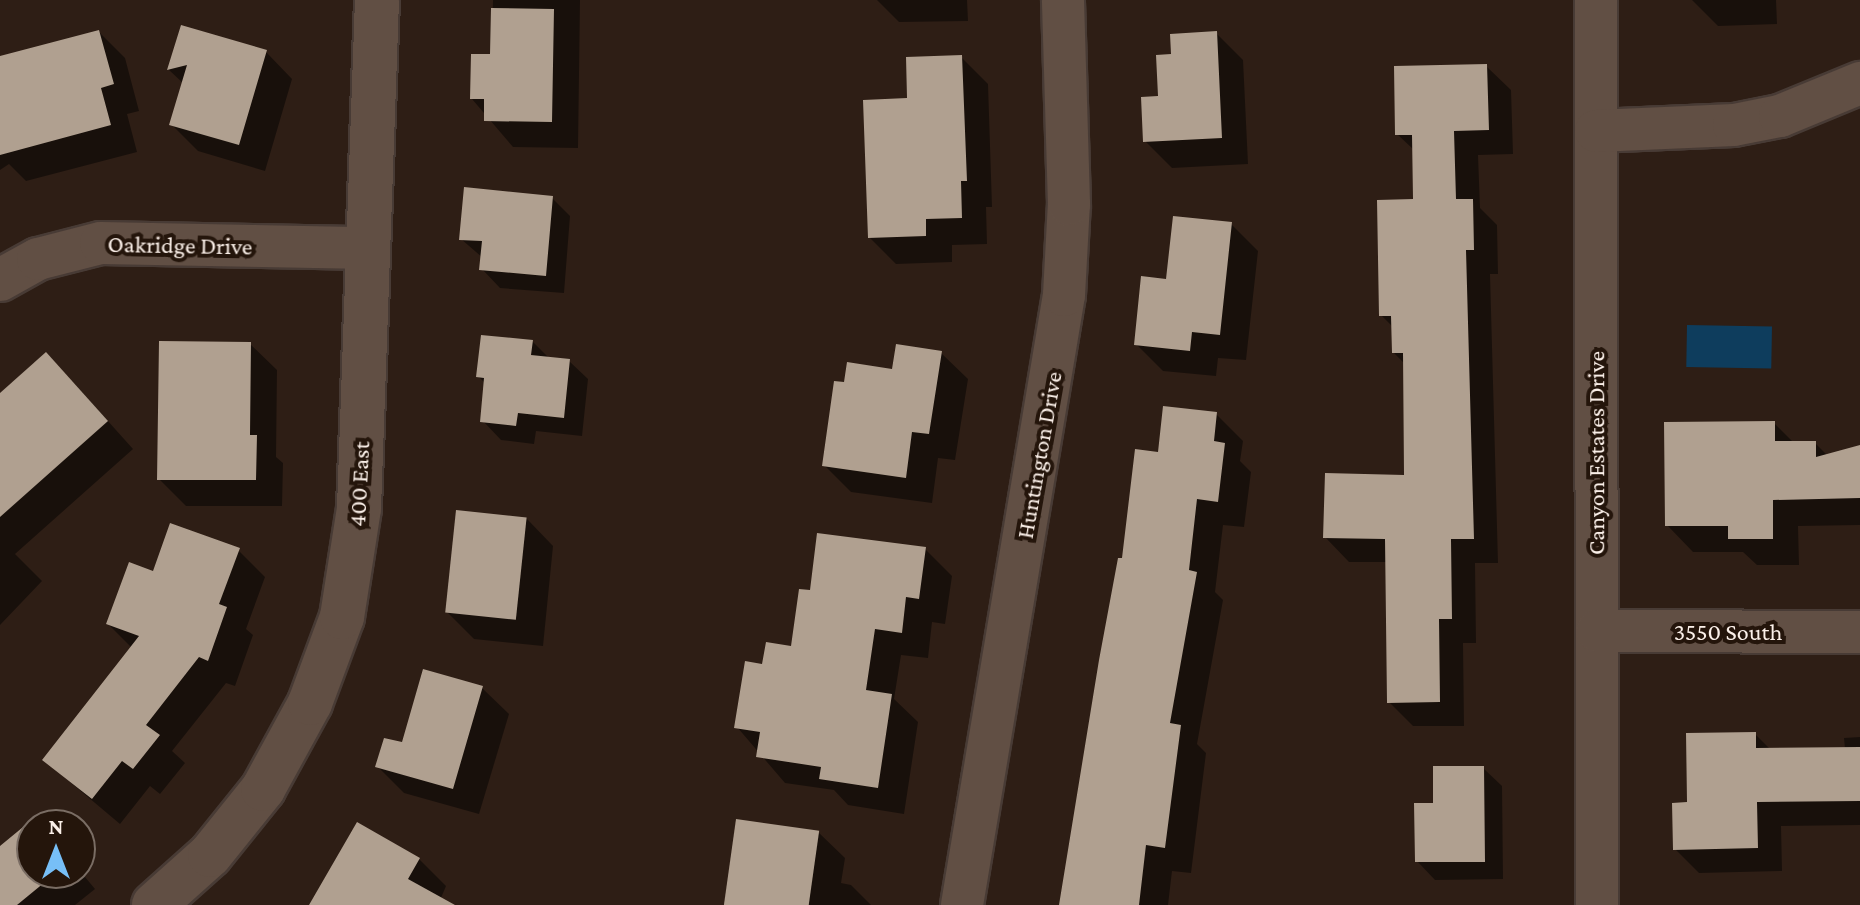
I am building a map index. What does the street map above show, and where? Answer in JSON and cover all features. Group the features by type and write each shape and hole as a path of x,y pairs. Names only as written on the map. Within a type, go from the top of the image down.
{"street":[{"name":"400 East","path":"154,905 210,855 255,800 289,746 331,653 352,571 359,508 377,0"},
{"name":"Huntington Drive","path":"962,905 1064,295 1069,204 1063,0"},
{"name":"Canyon Estates Drive","path":"1596,0 1597,905"},
{"path":"1596,131 1734,125 1780,116 1860,83"},
{"name":"Oakridge Drive","path":"0,280 38,259 101,243 368,248"},
{"name":"3550 South","path":"1597,631 1860,632"}],"water":[{"path":"1687,325 1772,326 1771,368 1686,367"}],"building":[{"path":"491,8 554,9 552,122 484,121 484,99 470,99 471,54 490,54"},
{"path":"181,25 267,50 239,145 169,125 187,65 167,70"},
{"path":"99,30 114,84 101,88 111,125 0,155 0,56"},
{"path":"1217,31 1222,138 1143,142 1141,97 1158,96 1156,55 1171,54 1170,34"},
{"path":"962,55 967,181 961,181 962,218 926,219 926,236 868,238 863,100 907,98 906,57"},
{"path":"1487,64 1489,130 1454,131 1456,199 1473,199 1474,250 1466,250 1474,539 1451,539 1452,619 1439,619 1440,702 1387,703 1385,539 1323,538 1325,473 1404,475 1403,353 1392,353 1391,316 1379,316 1377,200 1413,199 1412,135 1395,135 1394,66"},
{"path":"464,187 553,196 546,276 479,270 482,241 459,240"},
{"path":"1173,216 1232,222 1220,335 1192,332 1190,351 1134,345 1141,276 1166,279"},
{"path":"481,335 533,340 531,355 570,359 564,418 518,413 516,426 480,422 484,378 476,377"},
{"path":"159,341 251,342 250,435 257,435 256,480 157,480"},
{"path":"896,344 942,351 929,434 912,432 906,478 822,466 834,381 844,382 847,362 892,369"},
{"path":"46,352 108,421 0,517 0,393"},
{"path":"1163,406 1217,412 1214,441 1225,443 1218,502 1197,499 1189,570 1197,572 1170,723 1181,725 1165,848 1146,845 1139,905 1059,905 1099,660 1118,558 1122,558 1135,449 1158,452"},
{"path":"1775,421 1775,441 1816,441 1816,457 1860,445 1860,498 1773,500 1773,539 1728,539 1728,526 1665,526 1664,422"},
{"path":"456,510 527,517 516,620 445,612"},
{"path":"170,523 240,548 219,604 227,607 208,661 199,657 146,725 160,735 133,769 122,761 92,799 42,760 139,636 106,624 129,562 153,571"},
{"path":"817,533 926,547 919,599 906,597 902,633 875,629 866,690 892,694 878,788 819,779 821,767 756,757 760,732 734,728 745,661 762,664 766,642 791,646 799,589 810,590"},
{"path":"423,669 483,686 453,789 375,767 384,738 402,742"},
{"path":"1756,732 1756,748 1860,747 1860,801 1757,802 1758,848 1673,850 1672,803 1687,802 1686,733"},
{"path":"1433,766 1484,766 1485,862 1415,862 1414,803 1433,803"},
{"path":"736,819 819,831 809,905 724,905"},
{"path":"357,822 420,858 408,879 455,905 309,905"},
{"path":"16,833 16,889 36,889 17,905 0,905 0,846"}]}
